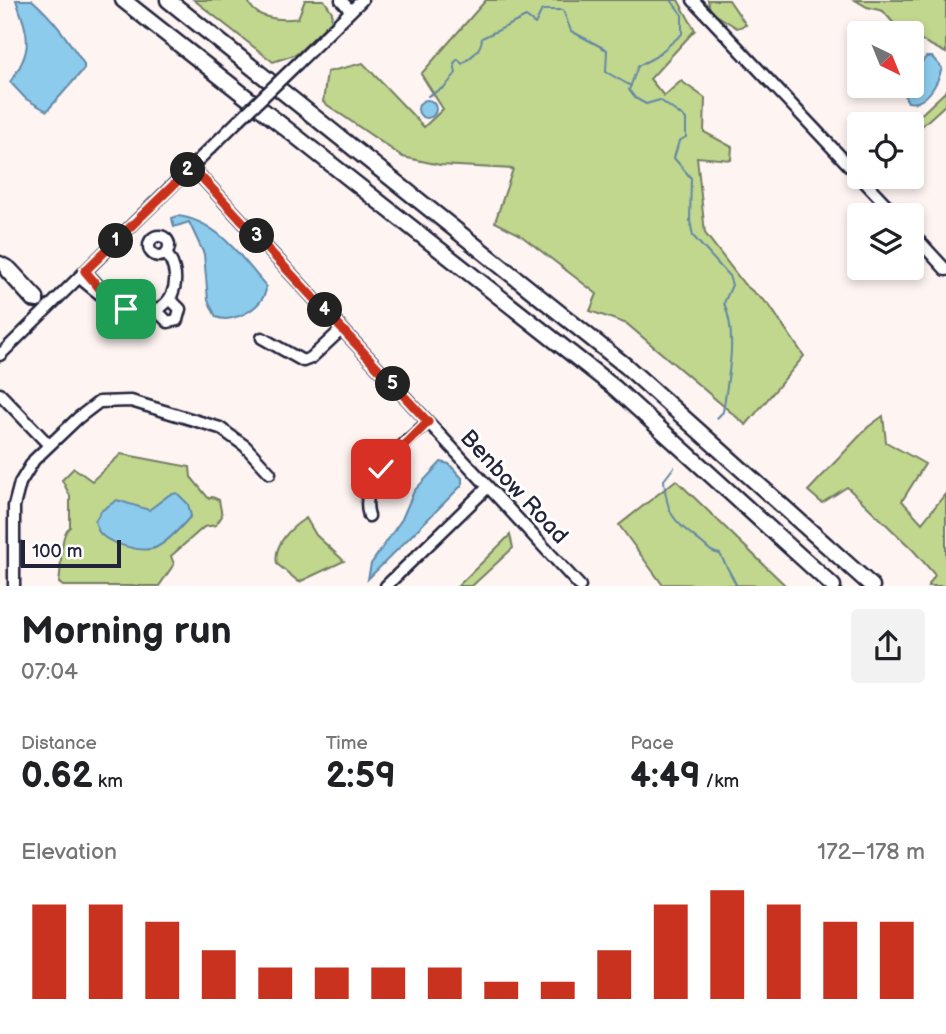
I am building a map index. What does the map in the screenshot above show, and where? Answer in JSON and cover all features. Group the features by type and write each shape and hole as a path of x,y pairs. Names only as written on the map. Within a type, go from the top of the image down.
{"highway":[{"path":"123,0 615,388 833,586"},
{"path":"168,0 626,366 872,586"}],"street":[{"path":"341,0 351,11"},
{"path":"0,355 362,0"},
{"path":"693,0 847,162"},
{"name":"Benbow Road","path":"192,167 580,586"},
{"path":"872,189 885,203"},
{"path":"924,246 946,271"},
{"path":"157,311 171,300 175,270 166,253"},
{"path":"3,264 6,272 32,301 38,302 46,310"},
{"path":"82,274 106,296 126,309 157,311 168,322 177,320 180,309 171,300"},
{"path":"261,338 303,361 312,358 342,329"},
{"path":"0,394 49,445"},
{"path":"14,586 14,506 26,471 49,445 99,402 131,401 220,428 245,446 270,472"},
{"path":"369,516 368,498 381,469 428,422"},
{"path":"386,586 488,487"}],"green space":[{"path":"194,0 248,0 262,15 284,19 298,18 305,0 324,0 332,12 331,21 297,54 273,62"},
{"path":"486,0 678,0 695,30 650,79 664,96 681,81 705,98 704,132 732,147 731,160 697,157 705,233 744,284 769,305 804,356 746,425 627,324 590,311 597,294 519,234 495,222 513,169 440,165 403,157 323,102 327,72 363,63 424,127 443,109 421,74"},
{"path":"708,0 729,0 746,25 737,28 710,11"},
{"path":"855,0 946,0 946,53 924,42 924,21 892,21 883,11 867,7"},
{"path":"946,91 946,104 924,124 924,112"},
{"path":"883,416 886,442 925,464 902,501 922,523 946,493 946,586 928,586 935,575 913,550 847,487 822,503 808,491 868,427"},
{"path":"121,454 190,467 191,477 209,499 212,497 219,500 222,516 216,525 204,527 171,556 174,564 159,586 63,586 59,583 62,544 70,527 70,496 62,480 74,468 92,481"},
{"path":"676,480 786,586 662,584 619,525"},
{"path":"306,518 316,535 344,561 299,582 277,564 276,557 284,538"},
{"path":"510,535 513,548 472,586 458,586"}],"water":[{"path":"16,0 32,0 40,7 84,64 84,69 47,111 26,99 10,82 23,60 27,42"},
{"path":"932,57 942,68 940,74 926,97 921,100 915,102 908,102 906,98 924,98 924,59"},
{"path":"423,100 431,100 436,109 434,116 423,118 418,113 418,105"},
{"path":"177,216 191,219 216,232 247,263 266,286 265,293 255,307 240,316 223,319 216,317 208,300 204,254 189,222 174,227 172,218"},
{"path":"441,462 449,464 462,478 462,485 368,579 371,564 402,519 414,491"},
{"path":"177,493 188,504 191,516 157,547 127,547 99,532 95,521 101,511 117,500 149,510 169,495"}],"waterway":[{"path":"671,0 682,15 682,34 655,57 638,66 629,90 635,98 646,104 660,100 686,119 686,137 679,141 674,158 691,178 690,221 693,236 729,276 732,285 724,303 730,329 729,371 723,412 717,418"},
{"path":"428,96 445,87 456,73 454,63 458,59 462,64 472,56 478,50 482,38 526,17 535,24 542,10 563,10 571,31 607,50 606,72 631,86"},
{"path":"674,467 664,480 670,510 678,523 710,550 720,554 737,586"}],"route":[{"path":"126,309 111,301 85,271 192,167 428,422 381,469"}]}
